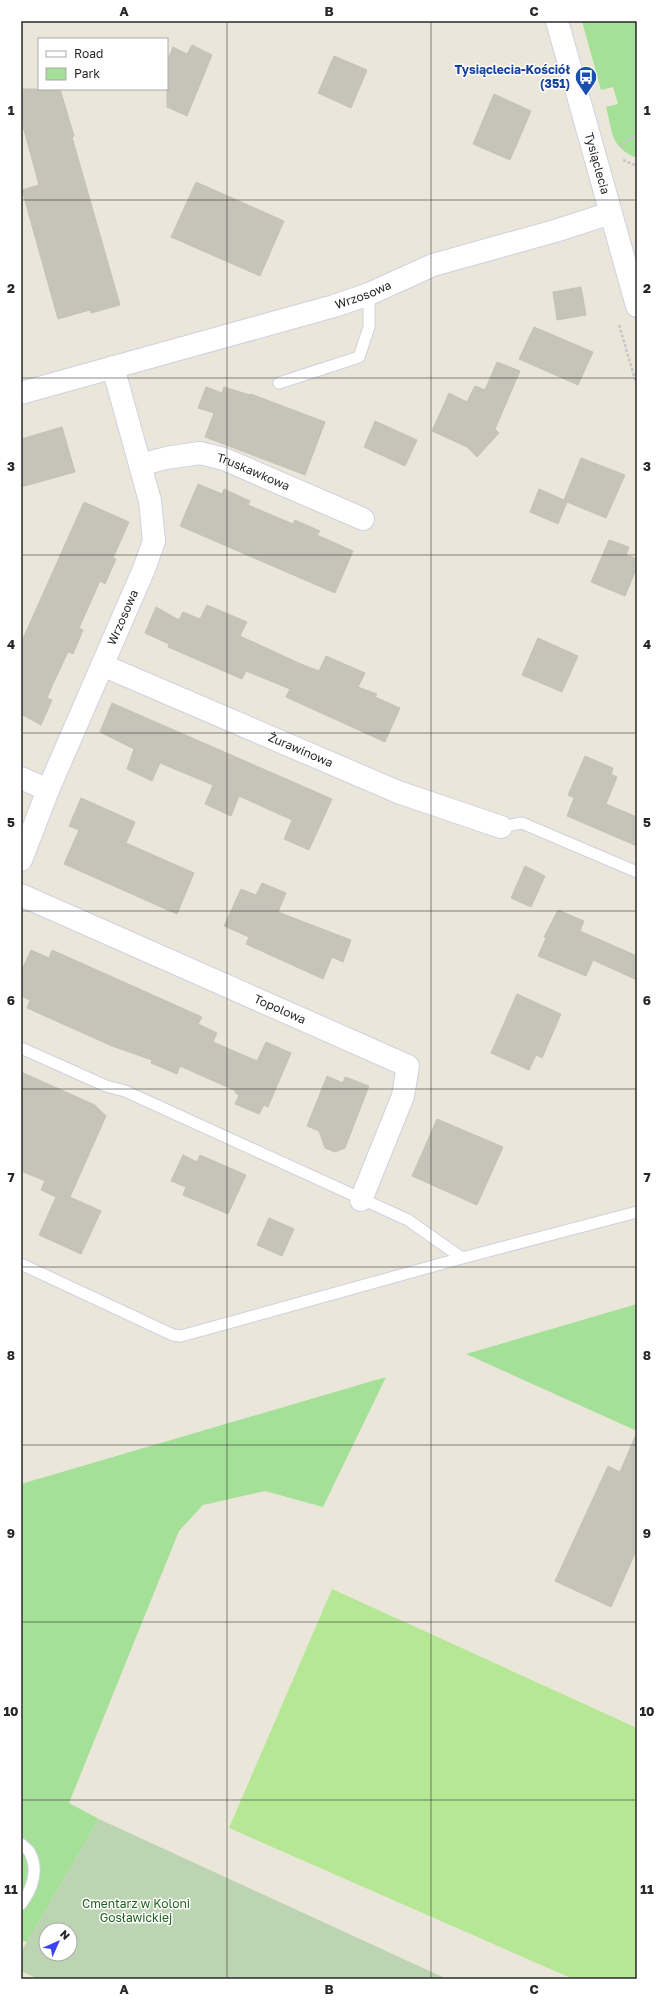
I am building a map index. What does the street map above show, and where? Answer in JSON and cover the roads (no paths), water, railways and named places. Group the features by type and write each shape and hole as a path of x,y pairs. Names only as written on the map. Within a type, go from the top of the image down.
{"street":[{"name":"Tysiąclecia","path":"557,21 611,213 630,257 637,306"},
{"name":"Wrzosowa","path":"21,392 334,306 369,294 433,265 555,231 611,213"},
{"name":"Wrzosowa","path":"21,860 48,790 144,569 154,541 150,501 113,367"},
{"name":"Truskawkowa","path":"140,465 166,458 200,453 224,459 363,519"},
{"name":"Żurawinowa","path":"102,665 398,792 501,827"},
{"path":"21,778 48,790"},
{"name":"Topolowa","path":"21,895 408,1066 403,1096 361,1200"}],"lane":[{"path":"278,383 359,357 369,328 369,294"},
{"path":"501,827 522,823 637,872"},
{"path":"21,1048 106,1086 125,1091 361,1200 408,1220 462,1258"},
{"path":"21,1264 172,1335 180,1336 462,1258 637,1212"},
{"path":"21,1844 30,1852 35,1874 27,1897 21,1904"}],"place":[{"name":"Tysiąclecia-Kościół (351)","path":"586,96"}],"park label":[{"name":"Cmentarz w Koloni Gosławickiej","path":"136,1911"}]}
